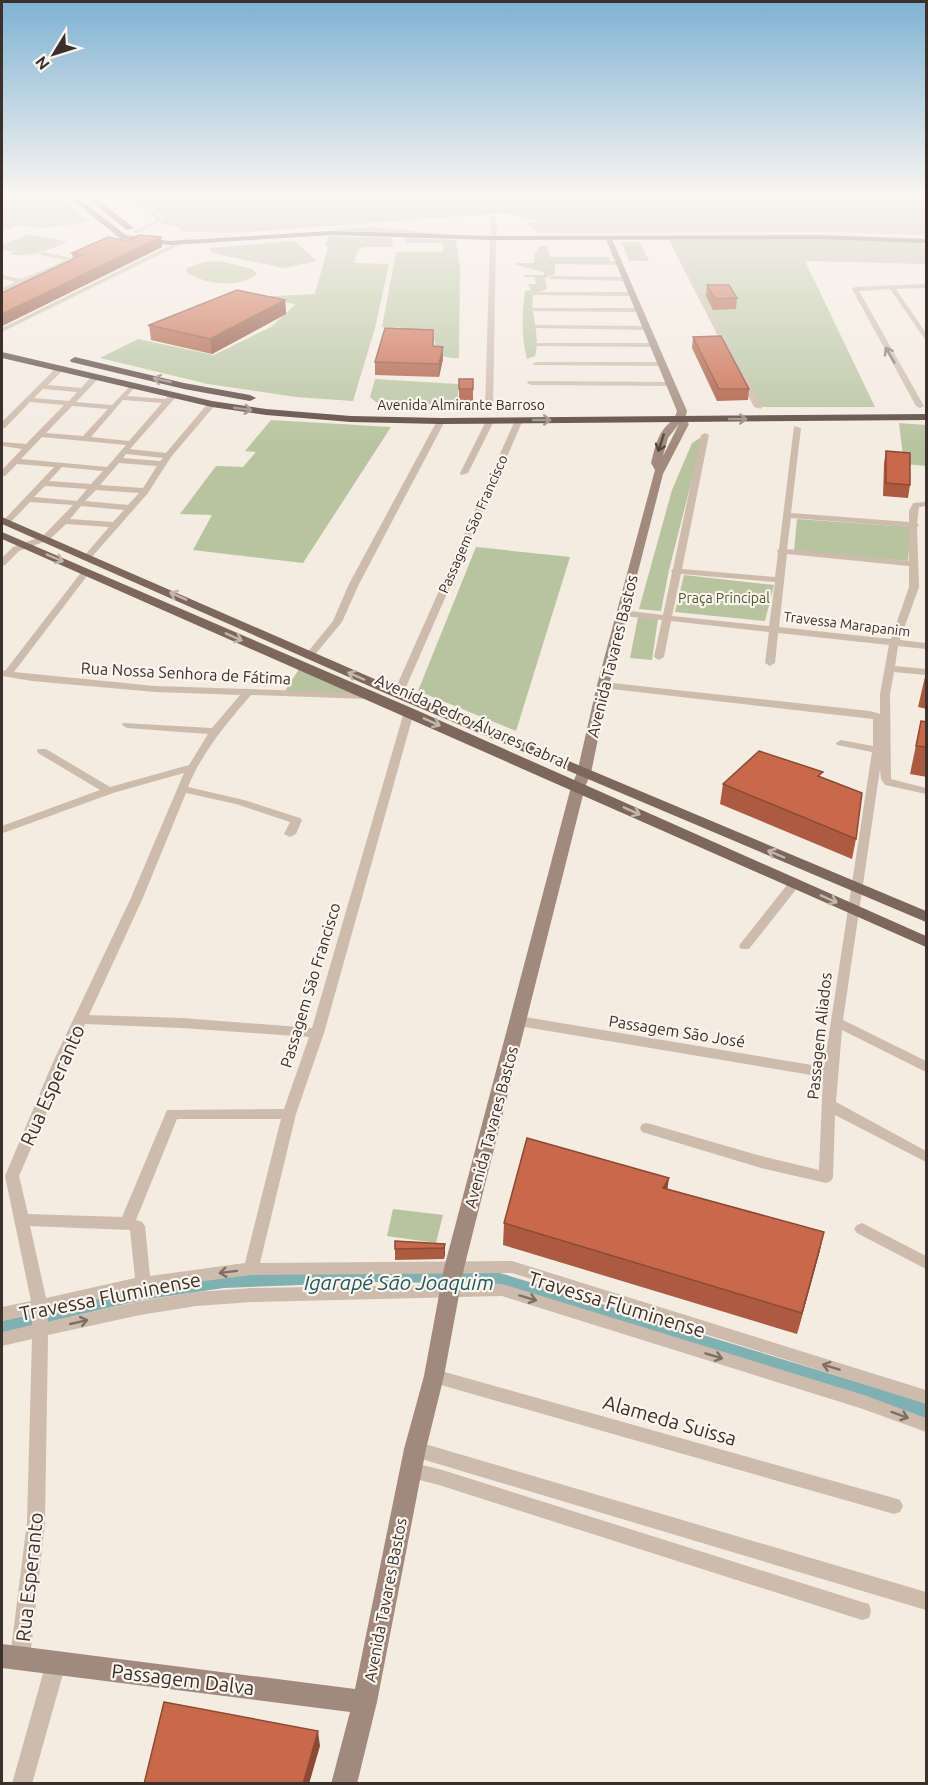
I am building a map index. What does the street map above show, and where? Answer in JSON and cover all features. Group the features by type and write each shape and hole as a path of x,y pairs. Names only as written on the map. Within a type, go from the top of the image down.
{"highway":[{"name":"Avenida Almirante Barroso","path":"2,354 132,386 170,399 266,412 351,419 441,421 489,415 680,413 825,418 927,417"},
{"path":"69,359 184,386 248,397 315,404"},
{"name":"Avenida Almirante Barroso","path":"404,408 489,415 519,420 758,407 923,406"}],"main road":[{"path":"625,279 671,384 680,413"},
{"name":"Avenida Tavares Bastos","path":"344,1784 365,1702 413,1460 434,1376 452,1279 658,474 684,424 680,413"},
{"name":"Avenida Pedro Álvares Cabral","path":"4,521 398,694 794,884 927,942"},
{"name":"Avenida Pedro Álvares Cabral","path":"2,535 369,696 927,917"},
{"name":"Passagem Dalva","path":"11,1657 365,1702"}],"street":[{"path":"14,279 22,281"},
{"path":"2,290 26,279"},
{"path":"2,330 106,279"},
{"path":"464,473 489,415 492,279"},
{"path":"691,279 733,358"},
{"path":"923,406 877,332 855,290 856,288 927,286"},
{"path":"891,287 927,337"},
{"path":"535,294 632,294"},
{"path":"530,310 639,310"},
{"path":"535,327 646,328"},
{"path":"624,328 631,364"},
{"path":"538,345 654,345"},
{"path":"536,364 662,364"},
{"path":"738,368 758,407"},
{"path":"2,426 60,369"},
{"path":"2,474 95,378"},
{"path":"531,383 671,384"},
{"path":"86,438 132,386"},
{"path":"42,387 82,390"},
{"path":"122,398 170,399"},
{"path":"2,563 16,549 46,538 64,521 170,399"},
{"path":"28,400 114,407"},
{"path":"88,556 145,491 168,456 212,404"},
{"name":"Passagem São Francisco","path":"398,694 519,420"},
{"path":"310,656 337,622 354,584 441,421"},
{"path":"770,663 781,551 797,428"},
{"path":"40,435 131,442"},
{"path":"659,657 705,435"},
{"path":"2,444 28,447"},
{"path":"124,451 168,456"},
{"path":"116,460 162,464"},
{"path":"15,461 107,469"},
{"path":"4,521 29,499 60,465"},
{"path":"43,483 145,491"},
{"path":"29,499 131,508"},
{"path":"927,504 915,507 915,587 894,643 885,694 886,779 889,783 927,791"},
{"path":"787,515 915,525"},
{"path":"64,521 114,525"},
{"path":"781,551 915,564"},
{"path":"675,571 779,580"},
{"path":"4,674 86,572"},
{"name":"Travessa Marapanim","path":"622,614 927,646"},
{"path":"889,668 927,672"},
{"name":"Rua Nossa Senhora de Fátima","path":"4,674 156,689 369,696"},
{"name":"Passagem Aliados","path":"603,685 878,717 878,750 852,910 830,1073 826,1177 761,1162 647,1128"},
{"name":"Rua Esperanto","path":"11,1657 36,1522 40,1319 22,1220 7,1176 136,900 192,767 215,731 248,692"},
{"name":"Passagem São Francisco","path":"251,1269 289,1114 317,1033 409,712"},
{"path":"127,725 215,731"},
{"path":"841,743 878,750"},
{"path":"42,751 109,791"},
{"path":"2,830 109,791 192,767"},
{"path":"182,789 239,801 296,820 290,834"},
{"path":"745,946 794,884"},
{"path":"81,1019 182,1023 317,1033"},
{"name":"Passagem São José","path":"519,1021 830,1073"},
{"path":"836,1022 927,1066"},
{"path":"829,1105 927,1157"},
{"path":"127,1223 172,1114 289,1114"},
{"path":"22,1220 127,1223 137,1226 143,1282"},
{"path":"862,1229 927,1263"},
{"path":"2,1314 40,1319 143,1282 251,1269 452,1279 512,1267 927,1398"},
{"name":"Travessa Fluminense","path":"2,1339 40,1319 140,1308 196,1299 452,1279 502,1290 852,1399 927,1425"},
{"name":"Alameda Suissa","path":"434,1376 894,1506"},
{"path":"413,1460 927,1601"},
{"path":"413,1460 440,1478 862,1611"},
{"path":"22,1784 56,1663"}],"green space":[{"path":"203,279 249,279 232,283"},
{"path":"319,279 386,279 375,328 353,401 296,397 208,384 100,358 138,339 214,355 271,327 296,304 253,297 315,294"},
{"path":"391,279 460,279 459,358 449,358 439,353 435,341 398,340 401,327 382,327"},
{"path":"535,279 545,279 547,289 533,294 537,348 535,356 527,359 523,325 525,291 531,290 528,284 536,284"},
{"path":"691,279 814,279 875,407 758,407"},
{"path":"375,379 459,384 457,405 377,403 370,397"},
{"path":"271,420 391,427 303,563 193,550 212,515 180,514 216,466 243,467 256,452 245,451"},
{"path":"899,423 926,425 926,466 904,464"},
{"path":"703,436 661,611 639,609 672,490 692,443"},
{"path":"797,519 911,527 908,561 794,551"},
{"path":"476,547 570,557 516,731 418,691"},
{"name":"Praça Principal","path":"684,575 774,585 765,621 675,612"},
{"path":"638,617 658,619 652,660 630,658"},
{"path":"301,666 369,696 285,691"},
{"path":"393,1209 443,1215 436,1243 387,1236"}],"water":[{"name":"Igarapé São Joaquim","path":"246,1273 500,1273 926,1403 926,1419 498,1284 379,1282 224,1288 142,1300 2,1333 2,1321 158,1285"}],"building":[{"path":"31,279 74,279 2,314 2,293"},
{"path":"707,285 729,285 737,298 715,299"},
{"path":"237,290 285,300 210,339 149,325"},
{"path":"385,328 433,330 433,346 443,347 439,364 375,362"},
{"path":"721,336 749,389 719,389 693,337"},
{"path":"459,379 473,379 473,389 459,389"},
{"path":"886,451 910,453 910,485 886,483"},
{"path":"921,721 927,722 927,747 916,746"},
{"path":"759,751 823,772 818,776 862,793 856,839 723,784"},
{"path":"527,1138 669,1178 663,1188 824,1232 802,1313 504,1223"},
{"path":"395,1241 445,1244 444,1248 395,1249"},
{"path":"164,1702 318,1731 303,1784 144,1784"}]}
